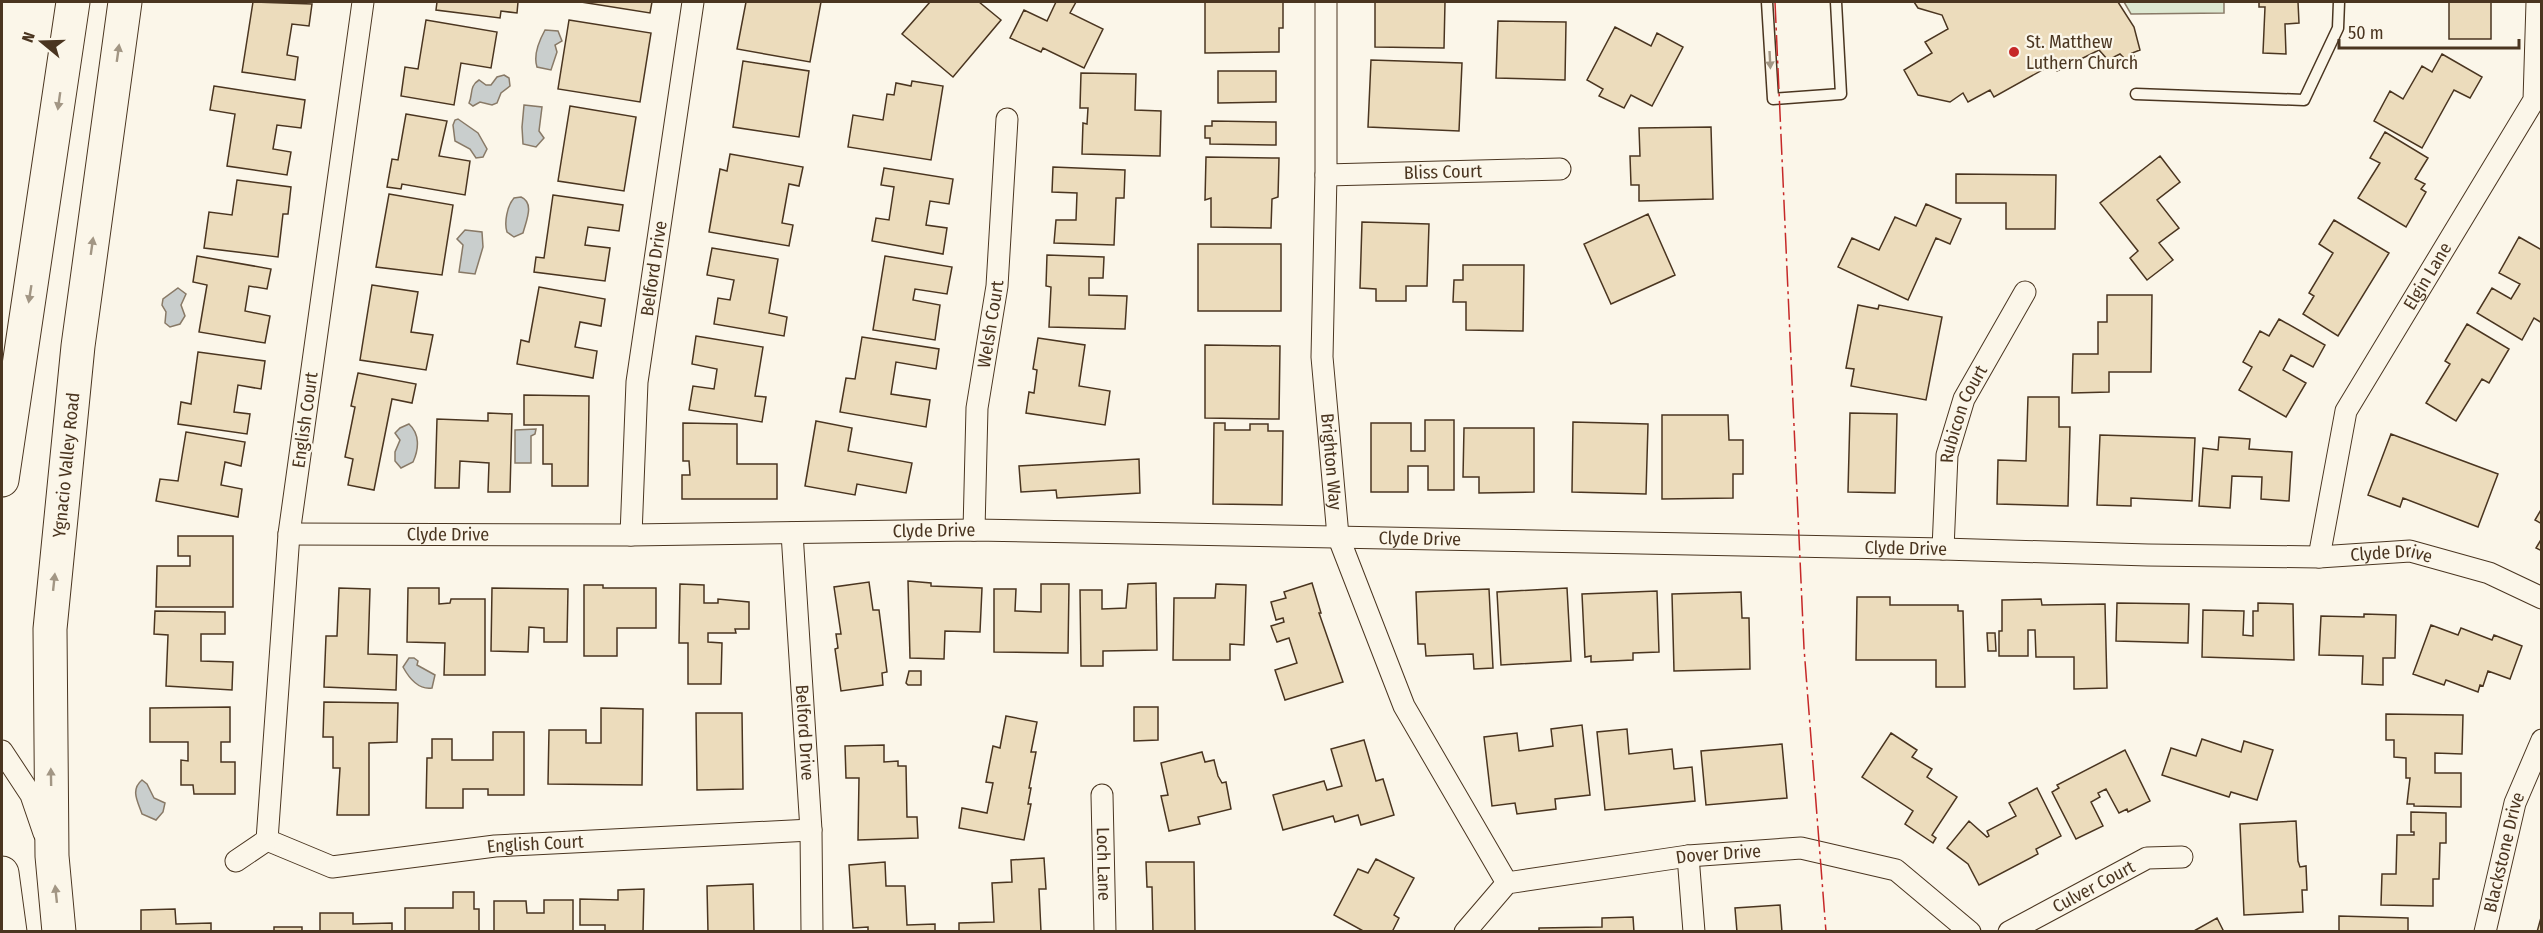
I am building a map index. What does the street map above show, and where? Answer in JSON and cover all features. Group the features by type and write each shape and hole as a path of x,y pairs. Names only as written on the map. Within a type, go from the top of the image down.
{"highway":[{"path":"2,480 74,2"},
{"name":"Ygnacio Valley Road","path":"59,932 52,856 50,629 78,346 125,2"},
{"path":"2,873 10,932"}],"street":[{"name":"English Court","path":"363,2 289,534 267,840 332,867 495,846 811,830"},
{"name":"Belford Drive","path":"631,535 637,382 693,2"},
{"name":"Brighton Way","path":"1326,2 1326,176 1322,357 1338,536 1404,706 1507,883"},
{"name":"Elgin Lane","path":"2319,557 2346,411 2534,100 2537,2"},
{"name":"Welsh Court","path":"974,530 977,408 997,286 1006,118"},
{"name":"Bliss Court","path":"1326,176 1560,169"},
{"name":"Rubicon Court","path":"1943,549 1947,455 1964,399 2025,292"},
{"name":"Clyde Drive","path":"289,534 631,535 974,530 2148,555 2319,557 2410,551 2489,573 2541,598"},
{"name":"Belford Drive","path":"792,533 811,830 812,932"},
{"name":"Blackstone Drive","path":"2485,932 2515,803 2541,740"},
{"path":"2,752 31,795 52,856"},
{"name":"Loch Lane","path":"1102,795 1105,932"},
{"path":"236,861 267,840"},
{"name":"Dover Drive","path":"1507,883 1688,856 1801,848 1896,870 1970,932"},
{"path":"1688,856 1694,932"},
{"name":"Culver Court","path":"2009,932 2147,858 2182,857"},
{"path":"1465,932 1507,883"}],"lane":[{"path":"1767,2 1773,99 1841,94 1836,2"},
{"path":"2136,94 2304,100 2338,28 2338,2"}],"green space":[{"path":"2124,2 2224,2 2224,13 2131,14"}],"shaded area":[{"path":"545,30 558,31 562,41 555,45 557,52 551,70 537,67 536,62 537,48"},
{"path":"504,75 509,78 510,86 501,93 497,103 492,105 480,102 473,106 469,103 472,88 476,82 479,80 486,85 491,85 497,77"},
{"path":"524,105 542,107 539,131 544,138 536,147 523,144"},
{"path":"458,119 478,133 487,149 483,157 476,158 470,149 455,141 453,125"},
{"path":"521,197 528,203 529,208 523,233 514,237 507,232 507,215 514,198"},
{"path":"465,230 482,232 483,247 475,274 459,272 463,245 457,239"},
{"path":"178,288 186,294 181,305 185,316 180,324 170,327 165,323 166,312 162,305 163,299"},
{"path":"409,424 417,437 416,452 413,462 401,468 395,461 395,452 400,440 395,433"},
{"path":"536,429 535,434 531,436 531,463 515,463 515,430"},
{"path":"409,658 414,658 418,661 417,665 435,675 432,688 419,685 408,675 403,667"},
{"path":"142,780 147,784 154,798 165,803 163,812 156,820 142,814 136,788"}],"building":[{"path":"253,2 312,4 309,26 292,24 287,55 298,57 295,80 242,72"},
{"path":"437,2 518,2 517,13 501,11 500,18 436,10"},
{"path":"581,2 652,2 650,13"},
{"path":"746,2 821,2 810,62 737,49"},
{"path":"930,2 979,2 1001,20 953,77 902,34"},
{"path":"1056,2 1076,2 1070,13 1103,29 1084,68 1043,48 1041,52 1010,38 1024,10 1047,21"},
{"path":"1205,2 1283,2 1283,28 1279,28 1279,52 1205,53"},
{"path":"1375,2 1445,2 1444,48 1375,47"},
{"name":"St. Matthew Luthern Church","path":"1914,2 2118,2 2134,27 2140,50 2132,53 2134,56 2126,60 2120,54 2108,60 2099,50 2057,71 2053,64 1994,97 1990,90 1968,102 1963,93 1950,102 1918,95 1904,70 1932,53 1925,42 1948,29 1942,15 1918,8"},
{"path":"2259,2 2298,2 2299,23 2285,24 2286,54 2263,53 2265,7 2259,7"},
{"path":"2449,2 2491,2 2491,39 2449,39"},
{"path":"426,20 497,32 491,68 461,63 454,105 401,96 405,67 418,69"},
{"path":"569,20 651,33 640,102 558,89"},
{"path":"1498,21 1566,22 1565,80 1496,78"},
{"path":"1615,27 1651,46 1657,33 1683,47 1652,106 1631,95 1624,108 1599,96 1603,89 1587,80"},
{"path":"2442,54 2482,77 2470,98 2454,90 2422,148 2374,121 2390,91 2403,99 2422,66 2432,72"},
{"path":"1371,60 1462,63 1459,131 1368,127"},
{"path":"743,61 809,71 799,137 733,127"},
{"path":"1218,71 1276,71 1276,102 1218,103"},
{"path":"1081,73 1136,74 1135,110 1161,111 1160,156 1082,154 1083,123 1087,124 1088,108 1080,108"},
{"path":"912,81 943,86 931,160 848,147 853,115 883,120 887,94 894,95 896,83 911,86"},
{"path":"214,86 305,100 301,128 277,125 273,149 291,152 287,175 227,166 235,114 210,110"},
{"path":"570,106 636,117 624,191 558,181"},
{"path":"406,114 447,121 439,156 470,161 465,195 402,184 401,189 387,187 392,159 398,160"},
{"path":"1212,121 1276,122 1276,145 1210,144 1210,138 1205,138 1205,126 1212,126"},
{"path":"1711,127 1713,199 1639,201 1639,185 1631,185 1630,156 1640,156 1639,128"},
{"path":"2385,132 2428,158 2415,179 2425,184 2421,189 2426,192 2406,227 2358,198 2380,163 2370,158"},
{"path":"730,154 803,167 799,186 789,184 782,223 793,225 789,246 709,232 720,169 727,171"},
{"path":"2160,156 2180,182 2157,200 2179,228 2159,243 2173,260 2147,280 2130,258 2138,251 2100,203"},
{"path":"1206,157 1279,158 1278,197 1272,199 1271,228 1211,227 1211,198 1205,200"},
{"path":"1053,167 1125,170 1124,198 1116,198 1114,245 1054,243 1056,220 1076,220 1077,193 1052,192"},
{"path":"884,168 953,179 949,204 930,201 926,225 947,228 943,254 872,241 876,218 889,220 894,187 881,185"},
{"path":"1956,174 2056,175 2055,229 2006,229 2006,203 1956,203"},
{"path":"237,180 291,187 288,214 283,214 278,257 204,248 209,212 232,215"},
{"path":"389,194 453,205 442,275 376,267"},
{"path":"553,195 623,205 619,231 588,227 585,245 610,248 605,281 534,272 536,257 544,258"},
{"path":"1926,204 1961,219 1950,244 1936,238 1908,300 1838,267 1852,238 1879,250 1895,217 1916,226"},
{"path":"1648,214 1675,275 1611,304 1584,244"},
{"path":"2334,220 2389,253 2338,336 2303,314 2314,296 2309,293 2333,253 2319,244"},
{"path":"1362,222 1429,224 1427,286 1406,286 1406,301 1376,301 1376,289 1360,288"},
{"path":"2519,237 2542,250 2542,323 2534,318 2522,340 2477,313 2492,288 2511,299 2520,284 2499,273"},
{"path":"1198,244 1281,244 1281,311 1198,311"},
{"path":"712,248 778,259 769,313 787,317 784,336 714,324 718,298 730,300 734,280 707,275"},
{"path":"1047,255 1104,257 1103,278 1089,278 1089,295 1127,296 1125,329 1049,327 1051,287 1046,286"},
{"path":"197,256 271,269 267,289 249,286 245,311 270,316 265,343 199,332 207,285 193,282"},
{"path":"885,256 952,267 947,294 915,289 913,300 940,305 935,340 873,330"},
{"path":"1463,265 1524,265 1523,331 1466,330 1466,302 1453,302 1454,280 1463,280"},
{"path":"372,285 418,292 411,332 433,335 426,370 360,360"},
{"path":"539,287 605,299 601,326 580,322 575,347 597,351 593,378 517,364 521,340 529,342"},
{"path":"2107,295 2152,295 2151,372 2109,372 2109,392 2072,393 2073,354 2098,354 2098,322 2107,322"},
{"path":"1858,305 1878,309 1879,305 1942,317 1926,400 1851,386 1854,369 1846,368"},
{"path":"2279,319 2325,345 2313,367 2291,355 2283,370 2306,383 2286,417 2239,390 2252,367 2243,362 2260,331 2269,336"},
{"path":"2467,324 2509,349 2489,383 2482,379 2456,421 2426,403 2450,364 2445,361"},
{"path":"696,336 763,347 755,396 766,397 762,422 689,410 693,386 714,389 717,369 692,364"},
{"path":"862,337 939,349 936,369 896,362 891,394 930,400 926,427 840,412 846,378 855,379"},
{"path":"1038,338 1085,345 1079,386 1110,391 1105,425 1026,413 1029,392 1034,393 1037,370 1033,369"},
{"path":"1205,345 1280,346 1279,419 1205,418"},
{"path":"198,352 265,361 261,389 238,385 234,412 250,414 247,434 178,424 181,402 191,404"},
{"path":"358,373 416,384 412,403 392,399 374,490 348,485 353,459 345,457 355,407 351,406"},
{"path":"524,395 589,396 588,486 552,486 552,464 543,464 543,425 524,425"},
{"path":"2028,397 2059,397 2059,427 2070,427 2068,506 1997,504 1998,460 2026,461"},
{"path":"488,413 512,414 510,492 488,492 489,463 460,461 459,488 435,488 437,419 488,421"},
{"path":"1850,413 1897,414 1895,493 1848,492"},
{"path":"1662,415 1728,415 1729,440 1743,440 1743,474 1733,474 1733,498 1662,499"},
{"path":"1425,420 1454,420 1454,490 1428,490 1428,466 1408,466 1408,492 1371,492 1371,423 1411,423 1411,451 1425,451"},
{"path":"816,421 852,428 848,451 912,463 906,493 857,484 855,495 805,486"},
{"path":"1573,422 1648,424 1646,494 1572,492"},
{"path":"683,423 737,424 737,464 777,464 777,499 682,499 682,475 690,475 689,461 683,461"},
{"path":"1214,423 1225,423 1225,430 1250,430 1250,424 1268,424 1268,431 1283,431 1282,505 1213,504"},
{"path":"1464,428 1534,428 1534,492 1479,493 1479,477 1463,477"},
{"path":"186,432 245,442 241,466 225,462 221,485 242,489 238,517 156,501 160,479 178,481"},
{"path":"2391,434 2498,474 2478,527 2403,498 2400,507 2368,495"},
{"path":"2100,435 2195,438 2192,501 2131,498 2131,506 2097,505"},
{"path":"2219,437 2250,439 2249,449 2292,452 2289,501 2261,499 2262,477 2232,476 2230,508 2199,506 2203,448 2218,450"},
{"path":"1139,459 1140,493 1057,498 1056,490 1021,492 1019,466"},
{"path":"2542,508 2542,524 2535,520"},
{"path":"178,536 233,536 233,607 156,607 157,566 190,566 190,556 178,556"},
{"path":"2542,538 2542,551 2536,548"},
{"path":"908,581 931,583 931,586 982,588 980,632 945,631 944,659 910,658"},
{"path":"869,582 873,610 879,610 887,672 882,673 883,685 841,691 835,649 838,648 836,634 841,634 834,587"},
{"path":"1156,583 1157,650 1103,651 1103,666 1081,666 1080,590 1102,590 1102,609 1126,608 1128,584"},
{"path":"1312,583 1321,613 1319,613 1343,682 1285,700 1275,670 1297,663 1289,638 1277,642 1271,626 1284,622 1283,618 1276,620 1271,602 1286,598 1284,592"},
{"path":"680,584 704,585 704,603 718,603 718,599 749,602 749,629 735,629 736,633 708,633 708,642 722,643 721,684 688,684 688,643 679,643"},
{"path":"1041,584 1069,584 1068,653 994,652 994,589 1016,589 1015,611 1041,612"},
{"path":"1216,584 1246,585 1244,645 1230,644 1230,660 1173,660 1174,598 1215,598"},
{"path":"584,585 603,585 603,588 656,588 656,628 617,628 617,656 584,656"},
{"path":"339,588 370,589 368,654 397,655 396,690 324,687 326,636 337,636"},
{"path":"408,588 439,588 439,604 450,603 451,599 485,599 485,675 444,675 445,643 407,642"},
{"path":"492,588 568,589 567,642 544,642 544,628 529,627 528,652 491,651"},
{"path":"1567,588 1571,661 1501,665 1497,592"},
{"path":"1489,589 1493,668 1474,669 1473,654 1426,656 1425,644 1418,644 1416,592"},
{"path":"1657,591 1659,652 1633,653 1633,660 1591,662 1591,656 1585,657 1582,594"},
{"path":"1741,592 1742,618 1749,618 1750,669 1674,671 1672,594"},
{"path":"1857,597 1890,597 1890,605 1958,605 1958,611 1963,611 1965,687 1936,687 1936,660 1856,660"},
{"path":"2041,599 2042,605 2105,604 2107,688 2074,689 2074,657 2036,657 2035,630 2028,630 2028,656 1999,656 2002,600"},
{"path":"2117,603 2189,604 2188,643 2116,641"},
{"path":"2258,603 2293,604 2294,660 2202,657 2203,610 2244,611 2243,635 2253,636 2253,611 2258,611"},
{"path":"155,611 225,612 225,634 201,634 201,661 233,662 232,690 166,686 168,635 154,634"},
{"path":"2364,614 2396,615 2395,658 2383,658 2383,685 2362,684 2363,656 2319,655 2321,616 2364,617"},
{"path":"2431,625 2458,635 2461,628 2492,640 2494,635 2522,646 2510,679 2488,671 2483,686 2480,685 2478,692 2446,680 2444,685 2413,674"},
{"path":"1987,633 1995,633 1996,651 1988,651"},
{"path":"909,671 921,671 921,685 906,683"},
{"path":"324,702 398,703 397,742 369,743 369,815 337,815 340,768 333,768 333,737 323,737"},
{"path":"230,707 230,742 221,742 221,762 235,762 235,794 194,794 193,785 181,785 181,760 188,761 188,742 150,742 150,708"},
{"path":"1134,707 1158,707 1158,740 1134,741"},
{"path":"601,708 643,709 642,785 548,784 549,730 586,730 586,743 601,743"},
{"path":"696,713 742,713 743,789 697,790"},
{"path":"2386,714 2463,715 2462,754 2435,753 2435,773 2461,773 2461,807 2407,804 2410,778 2406,778 2406,758 2394,757 2394,740 2386,740"},
{"path":"1006,716 1037,722 1031,752 1036,752 1029,788 1031,788 1028,804 1031,804 1024,840 959,828 962,808 987,813 993,783 986,782 993,746 1000,748"},
{"path":"1582,725 1590,795 1555,799 1556,809 1517,814 1515,803 1492,806 1484,737 1517,733 1519,751 1553,746 1551,729"},
{"path":"1627,729 1629,754 1672,749 1674,769 1692,767 1695,801 1605,810 1597,732"},
{"path":"493,732 524,732 524,795 488,795 488,789 463,789 463,808 426,808 427,758 432,758 432,739 452,739 452,760 493,760"},
{"path":"1891,733 1917,750 1912,757 1932,769 1927,777 1957,797 1932,835 1936,838 1933,843 1905,824 1913,811 1862,777"},
{"path":"2202,739 2241,752 2244,741 2273,750 2257,800 2231,792 2229,797 2162,775 2171,748 2196,756"},
{"path":"1364,740 1376,781 1383,779 1394,815 1361,825 1358,815 1335,822 1333,816 1283,830 1273,795 1324,781 1327,790 1342,786 1331,749"},
{"path":"1782,744 1787,798 1706,805 1701,751"},
{"path":"884,745 884,762 898,761 898,766 906,766 907,817 917,817 918,838 858,840 859,778 846,778 845,746"},
{"path":"2125,750 2150,801 2128,812 2127,809 2119,813 2106,789 2098,793 2100,797 2091,802 2103,826 2076,839 2052,792 2059,788 2057,785"},
{"path":"1202,752 1205,762 1214,760 1218,776 1222,783 1226,782 1231,809 1198,817 1200,824 1169,831 1161,796 1168,795 1161,763"},
{"path":"2037,788 2061,836 2036,849 2038,854 1979,885 1968,864 1947,848 1969,821 1987,837 1989,836 1987,831 2016,816 2009,803"},
{"path":"2411,812 2446,813 2446,843 2440,843 2439,879 2433,879 2433,906 2381,905 2382,874 2396,874 2397,835 2414,835 2414,832 2411,832"},
{"path":"2296,821 2298,861 2300,867 2306,866 2307,890 2302,890 2303,912 2244,915 2240,824"},
{"path":"1044,858 1046,889 1039,889 1041,932 959,932 959,923 994,922 992,883 1012,882 1011,860"},
{"path":"1376,859 1414,878 1394,915 1399,918 1392,932 1365,932 1334,915 1358,869 1368,873"},
{"path":"885,862 886,886 905,886 907,925 935,924 935,932 868,932 868,927 853,928 849,865"},
{"path":"1146,862 1194,862 1195,932 1153,932 1152,887 1147,887"},
{"path":"753,884 754,932 708,932 707,886"},
{"path":"644,889 643,932 605,932 605,925 580,925 580,899 618,900 618,890"},
{"path":"453,892 474,892 474,909 479,909 479,932 405,932 405,908 453,908"},
{"path":"544,900 573,900 573,932 494,932 494,901 526,901 527,913 544,913"},
{"path":"1780,905 1782,932 1737,932 1735,908"},
{"path":"175,909 176,924 211,923 211,932 141,932 141,910"},
{"path":"320,913 353,913 353,924 392,923 392,932 320,932"},
{"path":"2542,914 2542,932 2537,932"},
{"path":"2339,916 2408,918 2408,932 2339,932"},
{"path":"1633,917 1634,932 1539,932 1539,928 1602,927 1602,918"},
{"path":"2217,918 2224,932 2192,932"},
{"path":"274,927 302,927 302,932 274,932"}],"power":[{"path":"1775,2 1804,648 1826,932"}],"place":[{"name":"St. Matthew Luthern Church","path":"2014,52"}]}
